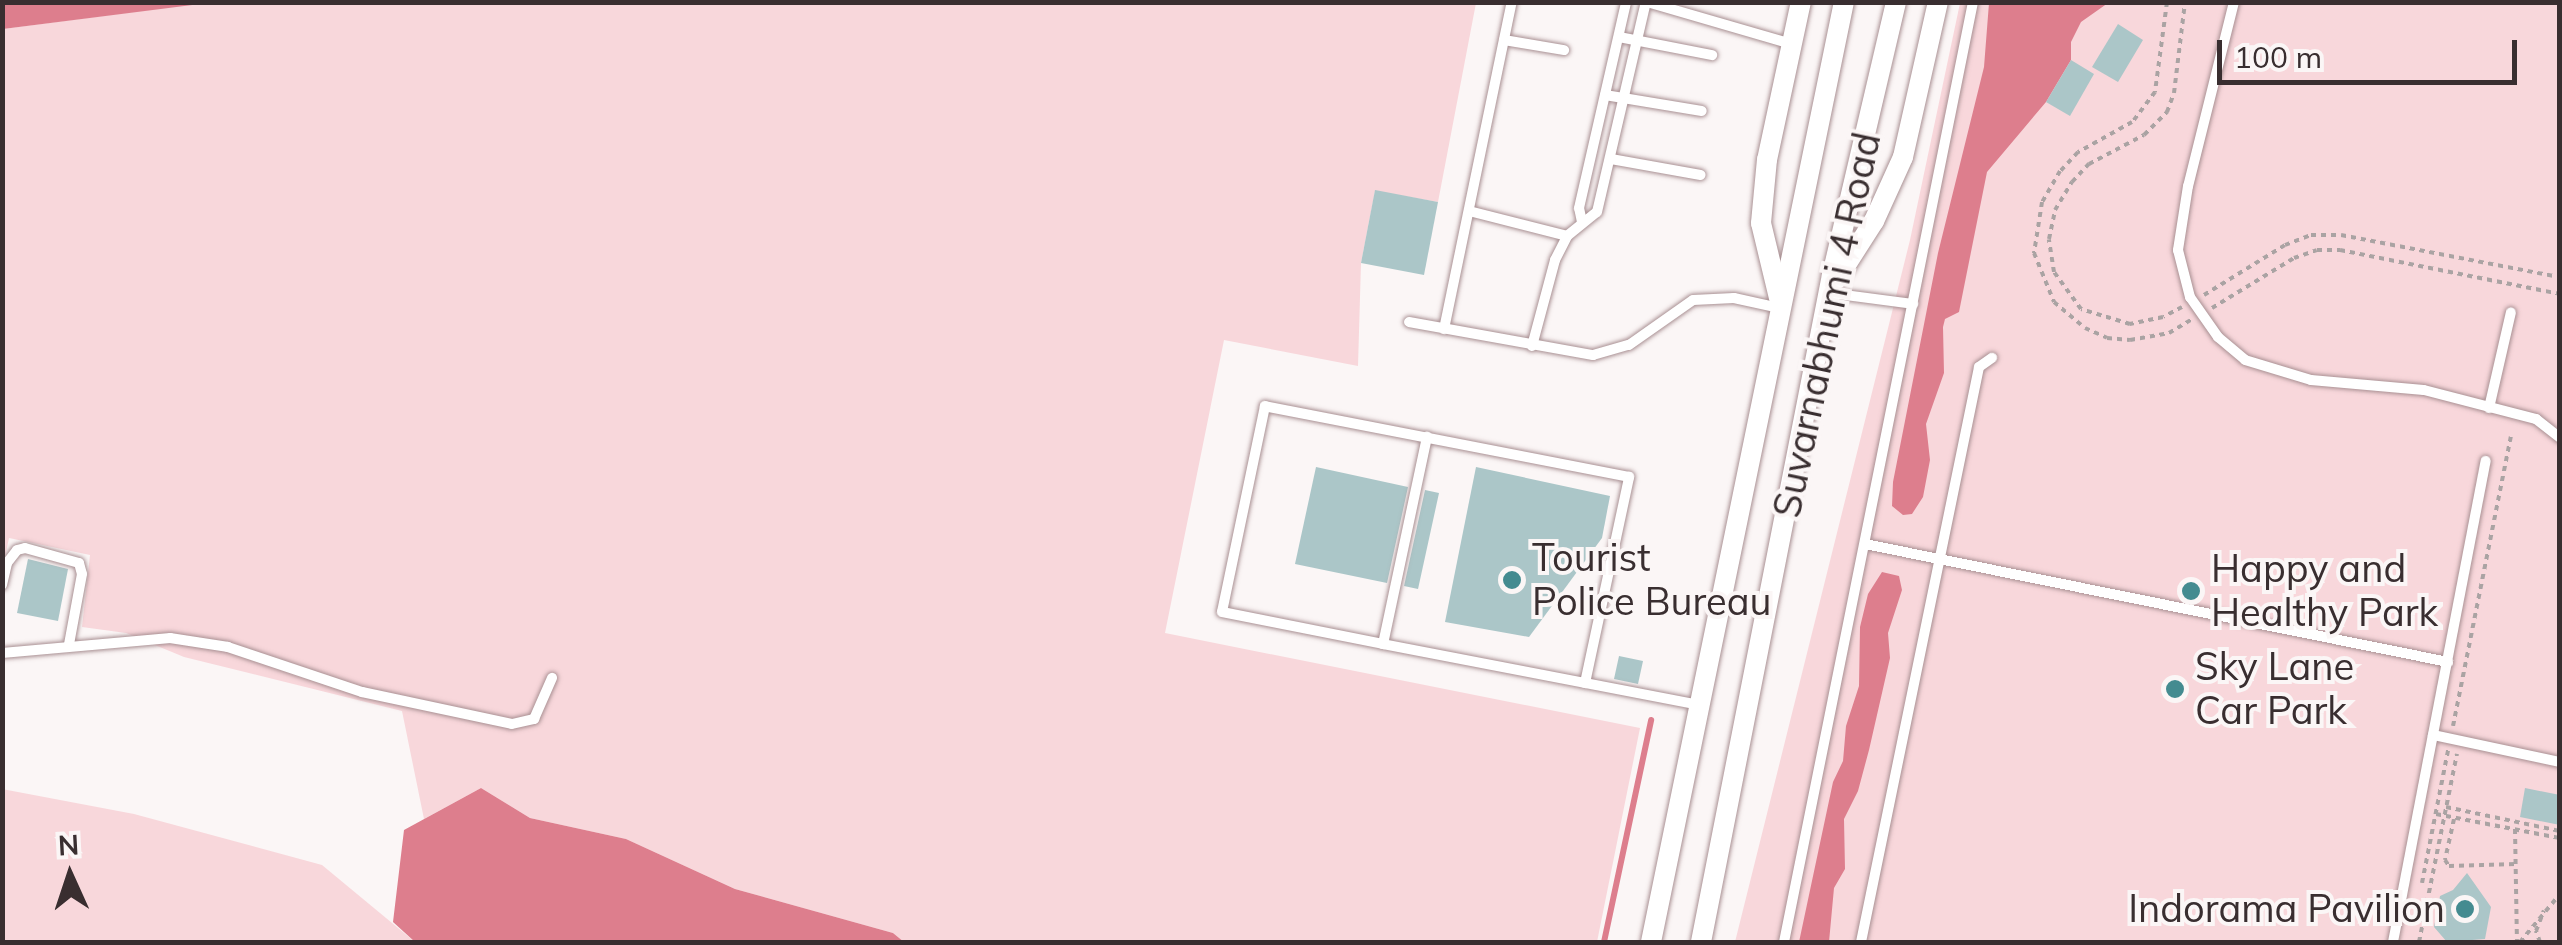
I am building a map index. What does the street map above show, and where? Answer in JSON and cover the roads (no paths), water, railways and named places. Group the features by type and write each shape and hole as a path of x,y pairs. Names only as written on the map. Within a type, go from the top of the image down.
{"street":[{"path":"1780,307 1761,223 1767,160 1801,2"},
{"name":"Suvarnabhumi 4 Road","path":"1651,942 1844,2"},
{"name":"Suvarnabhumi 4 Road","path":"1701,942 1830,291 1896,2"},
{"path":"1830,291 1874,221 1903,156 1938,2"}],"lane":[{"path":"1444,329 1512,2"},
{"path":"1582,222 1579,208 1626,2"},
{"path":"1532,346 1555,260 1567,236 1597,212 1647,2 1792,44"},
{"path":"1784,942 1973,2"},
{"path":"2234,2 2188,186 2178,250 2181,273 2194,302 2218,337 2245,360 2311,380 2424,390 2536,418 2560,438"},
{"path":"1618,37 1712,55"},
{"path":"1504,40 1564,50"},
{"path":"1605,95 1702,111"},
{"path":"1611,159 1702,176"},
{"path":"1469,211 1567,236"},
{"path":"1830,291 1913,304"},
{"path":"1409,322 1578,354 1610,352 1630,345 1675,310 1704,298 1734,298 1780,307"},
{"path":"2489,408 2511,312"},
{"path":"1861,942 1979,368 1992,358"},
{"path":"1585,683 1629,477 1265,406 1222,612 1383,644 1585,683 1699,705"},
{"path":"1383,644 1427,437"},
{"path":"2393,942 2486,460"},
{"path":"1865,544 2448,662"},
{"path":"2,585 7,564 16,550 25,548 79,563 82,574 69,644"},
{"path":"2,653 69,644 170,638 228,648 362,692 512,724 534,719 552,678"},
{"path":"2434,735 2560,762"}],"waterway":[{"path":"1604,942 1651,720"}],"place":[{"name":"Tourist Police Bureau","path":"1512,580"},
{"name":"Happy and Healthy Park","path":"2191,591"},
{"name":"Sky Lane Car Park","path":"2175,689"},
{"name":"Indorama Pavilion","path":"2465,909"}]}
